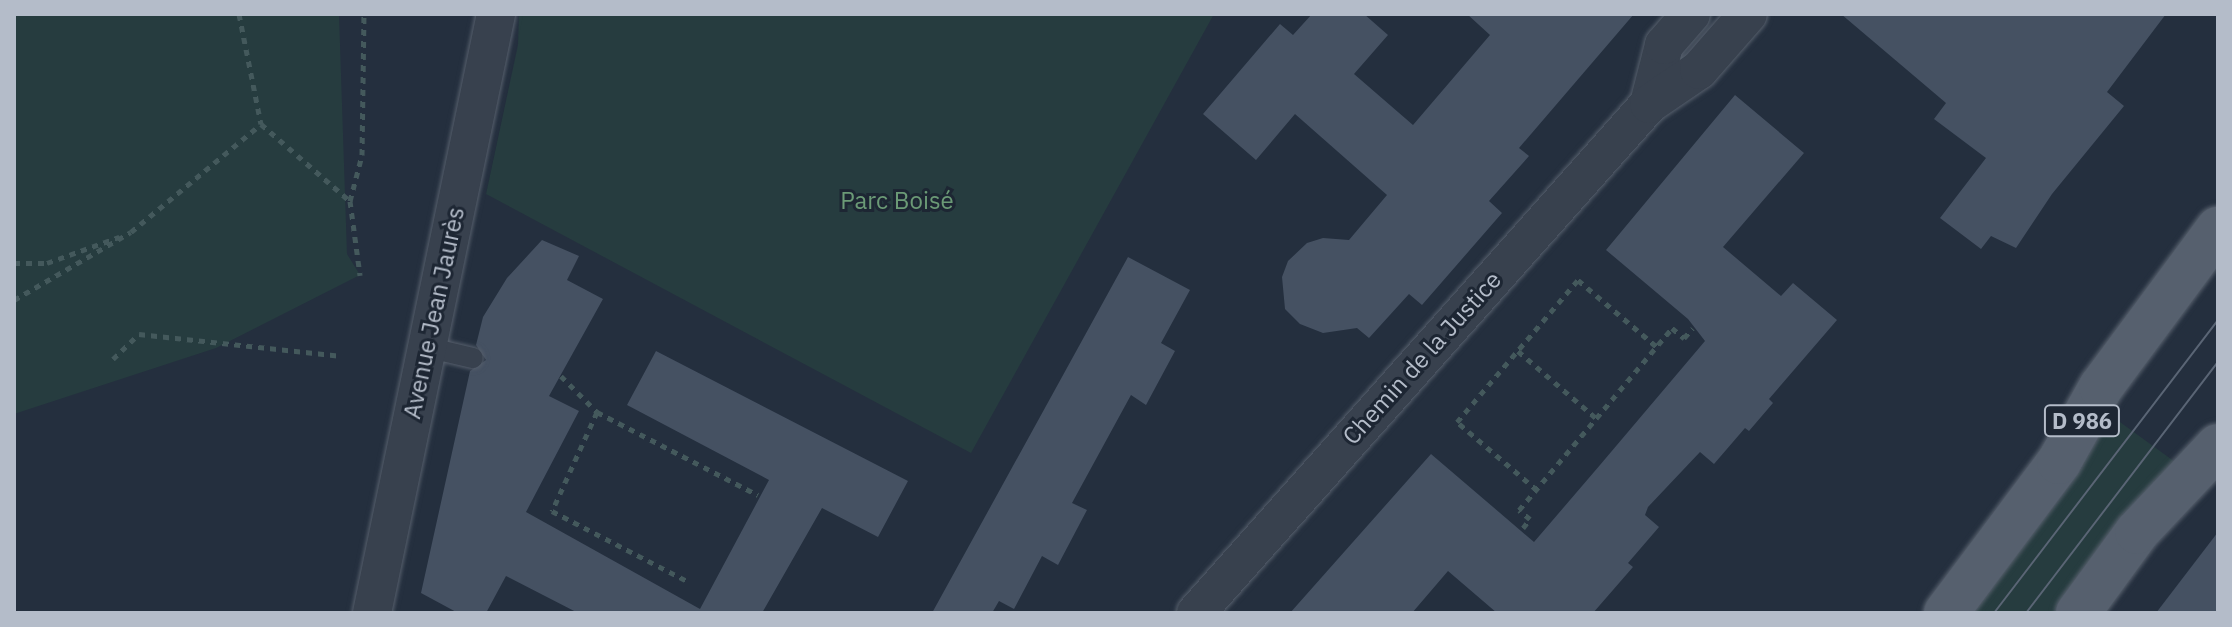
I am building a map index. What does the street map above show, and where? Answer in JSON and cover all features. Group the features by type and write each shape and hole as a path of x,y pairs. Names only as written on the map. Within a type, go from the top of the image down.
{"main road":[{"name":"D 986","path":"1946,613 2059,462 2101,387 2218,229"},
{"path":"2078,613 2137,532 2218,446"}],"street":[{"name":"Avenue Jean Jaurès","path":"372,613 496,14"},
{"name":"Chemin de la Justice","path":"1649,104 1664,45 1691,14"},
{"name":"Chemin de la Justice","path":"1196,613 1649,104 1699,70 1748,14"}],"lane":[{"path":"429,333 473,358"}],"path":[{"path":"239,14 261,124 350,201"},
{"path":"360,275 350,201 362,155 364,14"},
{"path":"14,300 131,232 261,124"},
{"path":"14,263 47,263 131,232"},
{"path":"1537,490 1457,422 1578,280 1657,347"},
{"path":"1523,528 1530,519 1519,510 1672,328 1684,338 1693,328"},
{"path":"113,359 139,334 342,356"},
{"path":"1518,351 1596,418"},
{"path":"561,376 597,412 758,495"},
{"path":"597,412 552,511 689,582"}],"green space":[{"path":"14,14 339,14 347,254 360,275 216,348 14,414"},
{"name":"Parc Boisé","path":"519,14 1214,14 971,453 486,194 518,45"},
{"path":"2102,409 2182,467 2060,613 1960,613"}],"building":[{"path":"1312,14 1364,14 1388,35 1354,74 1413,125 1490,35 1467,14 1634,14 1519,148 1529,156 1489,201 1502,213 1422,305 1409,294 1369,338 1357,328 1323,333 1300,324 1285,309 1282,277 1288,261 1307,243 1323,238 1349,240 1387,195 1295,114 1256,160 1203,114 1280,24 1293,35"},
{"path":"1841,14 2166,14 2107,92 2124,106 2052,194 2016,248 1991,236 1981,249 1940,218 1986,158 1934,119 1946,103"},
{"path":"1735,95 1804,153 1723,247 1781,296 1793,283 1837,320 1769,399 1773,403 1749,431 1745,428 1714,464 1700,452 1648,507 1645,515 1659,527 1628,563 1633,567 1593,613 1497,613 1448,571 1412,613 1290,613 1431,454 1534,542 1705,341 1688,319 1606,250"},
{"path":"542,240 579,256 567,280 603,299 549,396 579,411 526,512 700,609 769,480 627,405 656,351 908,481 878,537 822,508 762,613 578,613 506,576 486,613 458,613 421,593 470,371 486,360 476,345 483,317 507,278"},
{"path":"1128,257 1190,290 1161,343 1175,351 1146,405 1131,395 1072,503 1087,510 1058,565 1042,556 1014,609 999,601 992,613 932,613"},
{"path":"2218,532 2218,613 2156,613"}],"tram line":[{"path":"1994,613 2218,320"},
{"path":"2026,613 2218,362"}]}
